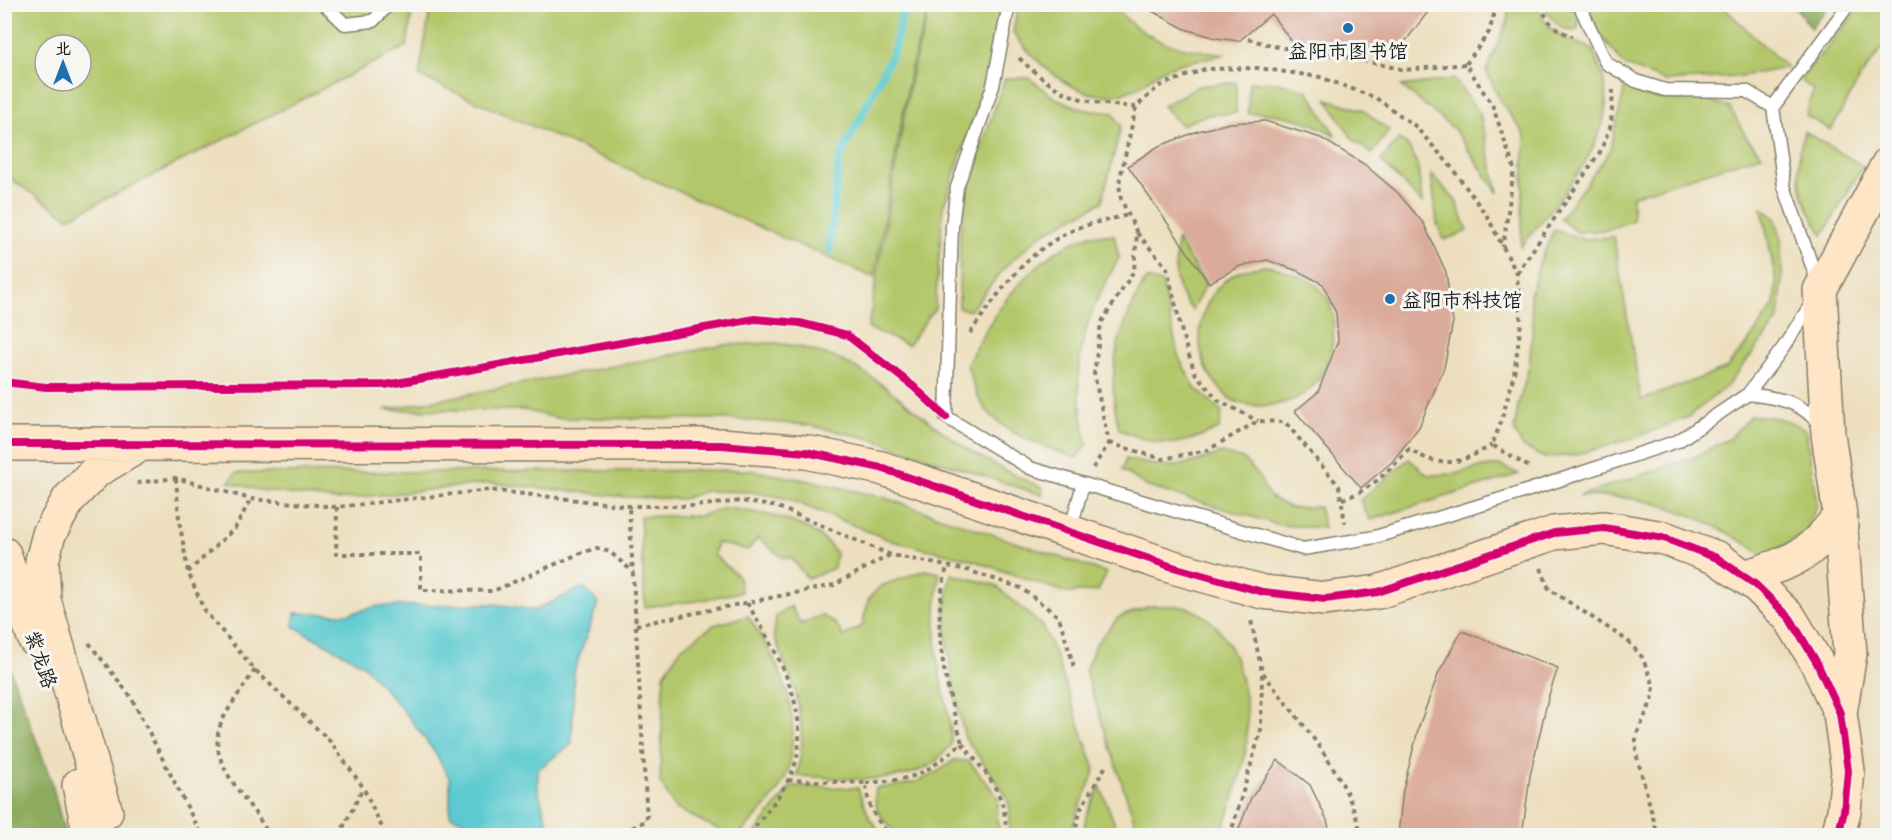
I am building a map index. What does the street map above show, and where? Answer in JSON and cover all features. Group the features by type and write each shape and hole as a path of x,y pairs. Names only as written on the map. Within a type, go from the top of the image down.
{"street":[{"path":"1840,713 1850,654 1840,515 1828,434 1820,290 1887,164"},
{"path":"4,444 721,445 806,452 881,468 1173,567 1263,592 1325,599 1378,592 1554,533 1604,528 1664,538 1717,558 1745,577 1790,618 1817,663 1840,713 1848,771 1844,811 1838,836"},
{"path":"104,828 44,600 42,561 50,534 69,499 96,471 158,444"},
{"path":"1745,577 1797,560 1822,541 1840,515"},
{"name":"紫龙路","path":"4,554 104,828"}],"lane":[{"path":"324,4 345,24 373,21 388,4"},
{"path":"1010,4 993,86 957,187 952,226 946,417 1030,468 1303,549 1375,537 1556,482 1678,441 1748,394 1783,348 1820,290 1784,186 1773,107 1849,4"},
{"path":"1579,4 1606,63 1636,81 1665,90 1746,91 1773,107"},
{"path":"1748,394 1789,400 1810,413 1828,434"},
{"path":"1070,532 1083,484"}],"path":[{"path":"1123,4 1129,11"},
{"path":"1248,39 1278,47 1347,57 1405,70 1466,64 1489,32 1497,4"},
{"path":"1542,4 1543,15 1562,32 1598,45"},
{"path":"1003,44 1036,75 1062,92 1092,104 1136,107"},
{"path":"1517,274 1600,152 1611,125 1614,96 1606,63"},
{"path":"1466,64 1493,107 1514,169 1503,247"},
{"path":"1341,499 1359,494 1386,474 1409,449 1426,460 1448,464 1470,458 1492,445 1502,422 1514,374 1521,323 1517,274 1486,216 1449,164 1414,125 1376,98 1329,80 1258,68 1205,69 1159,87 1136,107 1119,183 1121,199 1137,233 1167,268 1184,341 1195,373 1218,400 1258,421 1285,422 1339,486 1341,499 1349,542"},
{"path":"948,363 1012,274 1043,246 1080,228 1128,215"},
{"path":"1083,484 1108,443 1094,374 1101,323 1134,271 1137,233"},
{"path":"1108,443 1163,459 1208,450 1258,421"},
{"path":"158,444 176,478 179,519 188,572 204,610 255,670 329,740 363,787 386,836"},
{"path":"1492,445 1556,482"},
{"path":"135,484 176,478 251,499 337,507 489,490 629,506 694,506 742,501 778,507 891,555 947,566 1021,588 1059,617 1074,667"},
{"path":"188,572 236,528 251,499"},
{"path":"615,836 647,820 629,506"},
{"path":"337,507 336,554 421,554 422,590 493,591 597,548 610,552 633,572"},
{"path":"636,625 834,585 891,555"},
{"path":"947,566 940,606 940,633 948,688 962,743 1000,793 1006,815 1006,834 1009,836"},
{"path":"1541,568 1549,589 1628,641 1642,657 1654,686 1652,700 1636,736 1636,753 1658,836"},
{"path":"747,603 773,646 791,686 797,727 797,757 788,780 749,836"},
{"path":"1230,836 1262,730 1262,672 1251,619"},
{"path":"85,638 131,697 202,836"},
{"path":"255,670 221,723 217,744 221,765 253,807 269,836"},
{"path":"1262,672 1340,778 1358,816 1361,836"},
{"path":"788,780 866,783 908,780 929,770 962,743"},
{"path":"1074,836 1082,808 1107,764"},
{"path":"866,783 867,801 877,822 892,836"},
{"path":"339,836 363,787"},
{"path":"1705,836 1720,829 1740,836"}],"green space":[{"path":"4,5 413,5 407,46 69,218 5,175"},
{"path":"431,5 930,5 911,67 874,278 419,76"},
{"path":"931,5 1002,5 984,87 943,207 935,308 908,345 868,328 912,71"},
{"path":"1018,5 1112,5 1138,29 1163,42 1225,54 1167,68 1136,88 1118,94 1100,95 1082,91 1051,72 1013,33"},
{"path":"1509,5 1538,5 1541,15 1551,29 1592,49 1604,81 1606,102 1603,121 1586,160 1560,198 1521,247 1525,135 1501,102 1486,71 1507,22"},
{"path":"1546,5 1571,5 1580,17 1577,30 1563,29 1547,13"},
{"path":"1590,5 1721,5 1787,68 1735,77 1665,81 1624,65 1593,25"},
{"path":"1794,5 1829,5 1811,28"},
{"path":"1862,5 1887,5 1887,42 1860,78 1831,130 1806,116 1813,90 1800,80"},
{"path":"1005,78 1029,78 1055,98 1085,110 1113,113 1121,126 1102,202 1042,234 1006,266 970,311 959,308 960,235 965,194"},
{"path":"1454,79 1480,114 1498,193 1454,129 1401,86"},
{"path":"1236,82 1236,113 1206,115 1181,125 1163,106 1198,86"},
{"path":"1249,82 1278,82 1308,91 1335,135 1293,118 1248,113"},
{"path":"1625,86 1655,99 1702,97 1730,108 1747,138 1762,155 1632,196 1633,220 1606,230 1577,232 1560,219 1610,151"},
{"path":"1327,99 1363,110 1389,131 1372,154 1352,138"},
{"path":"1804,131 1863,166 1823,235 1809,210 1801,186 1799,160"},
{"path":"1399,139 1411,151 1418,167 1422,203 1381,161"},
{"path":"1431,174 1456,201 1468,231 1444,240 1437,223"},
{"path":"1762,208 1775,218 1781,237 1782,281 1779,319 1728,385 1688,417 1637,437 1576,455 1544,458 1523,447 1514,431 1529,366 1533,325 1530,295 1540,261 1554,230 1583,239 1614,237 1641,400 1725,369 1747,344 1774,305 1776,282"},
{"path":"1090,235 1114,235 1119,258 1095,304 1080,354 1079,390 1087,445 1076,458 1034,443 995,419 977,395 967,364 993,318 1025,277 1056,251"},
{"path":"1177,240 1206,284 1192,310 1177,285 1175,269"},
{"path":"1269,265 1302,277 1319,288 1331,307 1334,330 1327,365 1309,390 1293,400 1262,406 1234,401 1221,390 1208,372 1202,357 1200,341 1205,308 1213,294 1238,272"},
{"path":"1146,279 1162,283 1179,358 1195,388 1222,411 1219,429 1180,442 1158,443 1119,429 1113,388 1116,352 1128,316"},
{"path":"775,343 807,349 858,369 969,450 1043,488 1042,495 868,438 807,425 731,419 556,418 524,410 384,410 724,345"},
{"path":"1750,416 1780,419 1793,423 1806,431 1817,504 1806,533 1765,556 1719,528 1670,507 1627,498 1579,496 1695,457 1730,438"},
{"path":"1221,453 1243,459 1257,474 1270,497 1290,508 1319,507 1324,528 1280,525 1148,487 1122,470 1126,459 1153,465 1174,466"},
{"path":"1409,459 1428,475 1455,474 1499,465 1519,474 1370,520 1360,500"},
{"path":"749,470 885,498 1107,573 1098,591 1067,593 966,558 892,541 786,498 751,492 706,491 682,499 626,497 491,483 336,500 259,490 229,482 236,473"},
{"path":"725,508 755,512 786,520 815,533 836,553 834,568 808,579 791,558 783,558 758,538 748,550 717,543 714,555 739,577 741,592 697,601 645,607 640,516 700,516"},
{"path":"925,570 940,573 936,637 951,745 931,765 900,776 866,779 797,776 802,744 800,715 795,689 774,636 776,617 791,606 801,624 822,615 836,624 843,636 862,626 869,598 881,586"},
{"path":"951,574 995,585 1042,626 1055,654 1095,770 1073,824 1072,835 1018,835 1009,830 1010,809 1005,793 965,738 954,692 946,637 945,607"},
{"path":"1150,606 1183,607 1203,615 1218,629 1230,648 1239,670 1247,718 1247,740 1242,769 1222,835 1139,835 1085,671 1096,644 1119,617"},
{"path":"748,616 768,648 783,680 792,714 793,733 788,772 783,783 772,799 739,835 729,835 675,808 660,782 664,674 682,647 714,625"},
{"path":"5,656 51,780 65,835 5,835"},
{"path":"954,760 969,761 998,797 997,823 1002,835 899,835 888,825 877,809 876,788 918,781"},
{"path":"791,786 858,788 870,819 883,835 754,835"},
{"path":"1100,786 1119,835 1083,835 1086,816"}],"water":[{"path":"584,587 598,603 574,672 572,744 538,769 538,790 551,835 482,835 479,826 450,816 450,779 434,751 407,715 364,665 293,626 295,613 348,614 378,606 495,604 535,610"}],"building":[{"name":"益阳市图书馆","path":"1139,4 1434,4 1401,47 1296,47 1271,14 1239,41 1216,38 1185,29"},
{"name":"益阳市科技馆","path":"1265,121 1321,138 1364,164 1398,193 1424,224 1446,272 1453,322 1444,368 1419,427 1392,462 1361,488 1295,411 1318,392 1338,341 1336,313 1323,284 1298,271 1267,260 1240,266 1209,283 1128,166 1157,147 1198,131 1230,123"},
{"path":"1462,631 1558,668 1548,698 1530,776 1522,836 1398,836 1403,790 1419,726 1439,672"},
{"path":"1278,760 1310,785 1327,820 1331,836 1236,836 1251,798"}],"waterway":[{"path":"829,250 839,160 893,52 905,4"}],"cycle path":[{"path":"4,382 46,387 385,385 755,319 800,323 847,335 914,387 946,417"},
{"path":"4,444 721,445 806,452 881,468 1173,567 1263,592 1325,599 1378,592 1554,533 1604,528 1664,538 1717,558 1756,585 1790,618 1817,663 1840,713 1848,771 1844,811 1838,836"}],"place":[{"name":"益阳市图书馆","path":"1348,28"},
{"name":"益阳市科技馆","path":"1390,299"}]}
